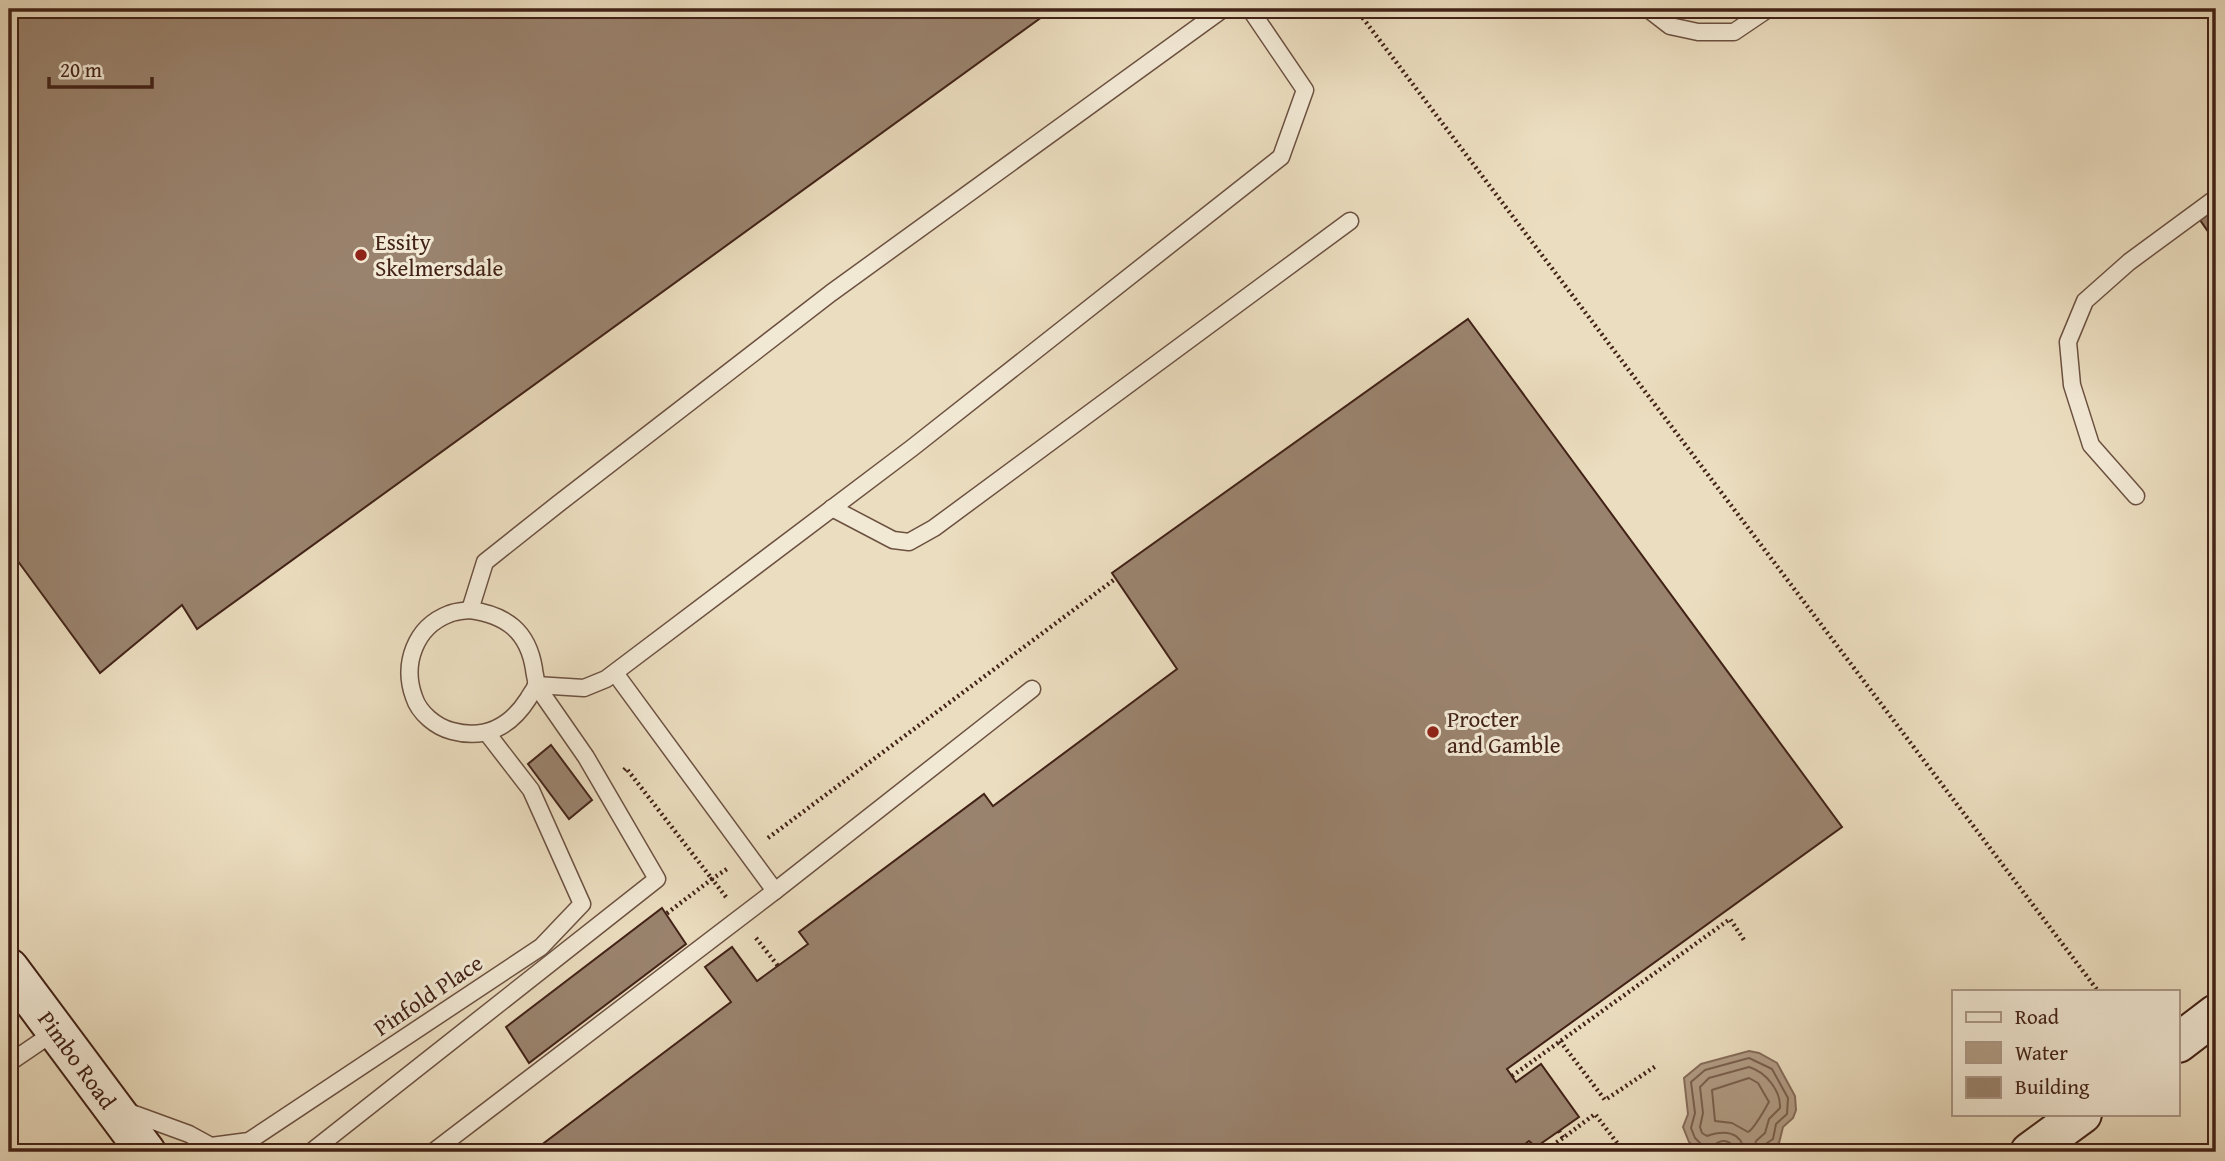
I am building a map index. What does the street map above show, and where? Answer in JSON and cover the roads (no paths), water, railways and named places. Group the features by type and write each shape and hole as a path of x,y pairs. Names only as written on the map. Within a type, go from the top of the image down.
{"street":[{"name":"Pimbo Road","path":"9,968 146,1152"},
{"path":"2180,1041 2216,1014"},
{"path":"2030,1152 2079,1116"}],"lane":[{"path":"1223,9 831,293 485,562 470,610 449,614 431,624 417,640 410,660 409,681 415,701 428,718 446,730 466,735 487,733 504,725 519,713 536,685 584,688 606,679 912,448 1281,157 1305,90 1251,9"},
{"path":"1648,9 1670,26 1698,32 1734,32 1768,9"},
{"path":"2136,496 2091,445 2072,385 2068,342 2085,300 2129,262 2216,198"},
{"path":"832,508 893,541 909,542 934,528 1350,222"},
{"name":"Pinfold Place","path":"311,1152 657,879 586,757 536,685 532,658 524,639 510,623 491,613 470,610"},
{"path":"615,673 775,891"},
{"path":"433,1152 775,891 1032,689"},
{"name":"Pinfold Place","path":"111,1105 189,1134 211,1146 249,1141 541,947 582,904 531,790 487,733"},
{"path":"9,1063 57,1031"}],"water":[{"path":"1749,1051 1759,1053 1777,1063 1795,1096 1796,1110 1793,1118 1783,1127 1779,1143 1762,1152 1735,1152 1723,1147 1708,1152 1697,1149 1689,1142 1683,1127 1688,1114 1684,1078 1701,1064"}],"place":[{"name":"Essity Skelmersdale","path":"361,255"},
{"name":"Procter and Gamble","path":"1433,732"}]}
